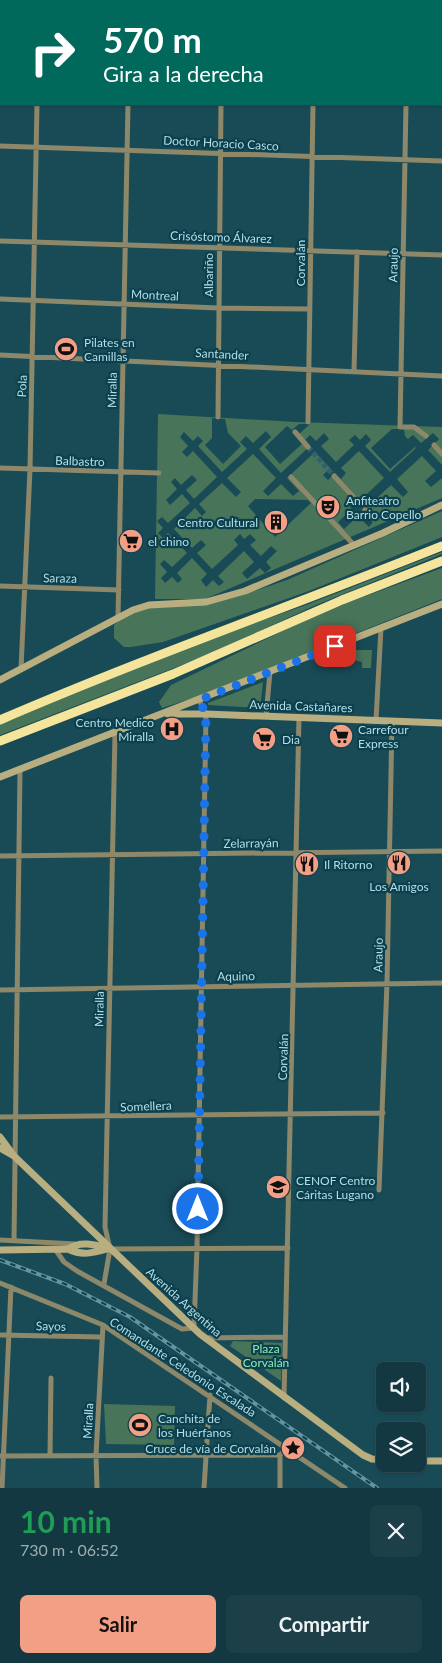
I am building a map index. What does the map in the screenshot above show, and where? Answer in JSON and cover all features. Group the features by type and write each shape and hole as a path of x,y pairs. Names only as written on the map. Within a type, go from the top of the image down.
{"highway":[{"path":"0,720 175,647 322,594 442,546"},
{"path":"0,741 178,672 342,600 442,561"}],"street":[{"name":"Pola","path":"22,669 33,357 33,242 37,105"},
{"name":"Miralla","path":"118,618 128,105"},
{"name":"Albariño","path":"218,417 218,248 221,105"},
{"name":"Corvalán","path":"308,422 313,105"},
{"name":"Araujo","path":"406,105 400,427 414,428 426,436"},
{"name":"Doctor Horacio Casco","path":"0,146 126,149 442,162"},
{"name":"Crisóstomo Álvarez","path":"0,241 125,243 442,255"},
{"path":"354,371 357,252"},
{"name":"Montreal","path":"0,299 218,308 310,309"},
{"name":"Santander","path":"0,355 123,359 442,376"},
{"path":"295,432 308,447"},
{"path":"434,445 442,454"},
{"name":"Balbastro","path":"0,468 159,473"},
{"path":"334,476 358,502"},
{"path":"291,477 354,546"},
{"path":"0,680 118,618 149,605 206,602 245,591 354,546 442,505"},
{"path":"365,510 373,518"},
{"name":"Saraza","path":"0,586 119,590"},
{"path":"0,777 442,604"},
{"path":"376,720 382,628"},
{"path":"266,716 270,672"},
{"path":"51,1249 69,1266 182,1329 194,1328 206,714 199,700"},
{"name":"Avenida Castañares","path":"160,715 206,714 442,723"},
{"name":"Corvalán","path":"284,1398 295,985 299,717"},
{"name":"Araujo","path":"379,1190 387,983 392,721"},
{"name":"Miralla","path":"104,1284 110,1249 105,1227 115,732"},
{"path":"14,1241 20,769"},
{"name":"Zelarrayán","path":"0,856 442,851"},
{"name":"Aquino","path":"0,990 442,982"},
{"name":"Somellera","path":"0,1117 107,1117 291,1112 383,1113"},
{"name":"Avenida Argentina","path":"0,1137 14,1156 205,1338 363,1455 376,1458"},
{"name":"Avenida Argentina","path":"0,1148 14,1156"},
{"path":"0,1240 71,1246"},
{"path":"0,1250 51,1249 88,1244 110,1249 288,1248"},
{"name":"Comandante Celedonio Escalada","path":"0,1283 103,1325 210,1395 345,1488"},
{"path":"2,1488 11,1287"},
{"name":"Miralla","path":"97,1488 96,1455 103,1325"},
{"name":"Sayos","path":"0,1335 101,1337"},
{"path":"205,1338 285,1338"},
{"path":"50,1455 51,1378"},
{"path":"0,1393 7,1393"},
{"path":"204,1488 210,1395"},
{"path":"2,1456 280,1455 288,1448"},
{"path":"280,1455 280,1488"},
{"path":"426,1461 442,1461"}],"green space":[{"path":"158,414 295,422 442,427 442,465 428,450 439,439 433,433 421,443 413,435 408,439 416,448 390,472 365,446 371,440 366,434 360,440 355,435 349,440 354,445 336,462 321,446 329,439 324,433 316,441 310,435 305,440 310,446 281,473 259,449 271,437 266,431 253,443 246,436 240,442 247,449 222,472 198,446 203,441 198,436 193,441 184,432 180,437 188,446 182,452 187,457 193,451 217,477 194,499 186,490 197,480 192,475 181,485 175,478 171,482 177,489 166,500 170,505 182,494 190,503 168,523 162,517 157,521 163,528 158,533 163,538 168,533 187,553 172,567 164,560 160,564 167,572 161,578 165,583 172,577 178,583 182,579 177,573 192,558 207,574 201,580 206,587 213,580 219,586 224,582 218,576 244,551 254,562 242,573 247,579 260,568 265,573 271,568 266,562 277,551 271,546 261,556 250,545 256,540 250,534 244,539 240,534 234,540 238,545 212,569 197,553 206,545 201,540 192,548 174,529 195,508 202,516 206,512 199,504 222,483 236,497 241,492 227,478 253,454 276,478 263,491 268,496 281,484 293,496 299,491 287,478 315,452 330,468 323,475 328,480 335,473 341,479 346,473 341,468 359,451 384,478 356,504 351,499 346,503 352,509 338,522 344,529 358,516 369,527 373,522 363,511 391,485 403,497 408,492 397,479 422,456 436,471 425,481 431,487 442,478 442,498 205,599 155,599","holes":["212,418 225,419 228,433 241,446 223,464 205,445 212,438","299,424 310,424 297,436 303,443 280,464 265,447 287,426 292,430","392,429 404,429 405,436 415,447 390,469 371,448","255,499 308,500 311,503 275,537 248,506"]},
{"path":"442,511 442,537 309,591 163,642 124,647 114,638 114,625 138,611 166,605 223,599 263,588 287,580"},
{"path":"442,552 442,554 316,605 205,656 0,735 0,724 25,712 212,638 306,605"},
{"path":"442,568 442,599 199,696 162,708 159,702 171,685 322,612"},
{"path":"354,650 372,650 371,668 362,668 362,662 354,660"},
{"path":"263,682 260,708 208,705 208,703"},
{"name":"Plaza Corvalán","path":"233,1341 282,1343 281,1381 230,1346"},
{"name":"Canchita de los Huérfanos","path":"104,1404 175,1406 174,1445 106,1444"}],"tunnel":[{"path":"308,447 334,476"},
{"path":"358,502 365,510"}],"railway":[{"path":"0,1260 65,1284 130,1317 377,1488"}],"place":[{"name":"Pilates en Camillas","path":"66,349"},
{"name":"Anfiteatro Barrio Copello","path":"328,507"},
{"name":"Centro Cultural","path":"276,522"},
{"name":"el chino","path":"131,541"},
{"name":"Centro Medico Miralla","path":"172,729"},
{"name":"Carrefour Express","path":"341,736"},
{"name":"Dia","path":"264,739"},
{"name":"Los Amigos","path":"399,863"},
{"name":"Il Ritorno","path":"307,864"},
{"name":"CENOF Centro Cáritas Lugano","path":"278,1187"},
{"name":"Canchita de los Huérfanos","path":"140,1425"},
{"name":"Cruce de vía de Corvalán","path":"293,1448"}],"route":[{"path":"198,1209 198,1114 206,714 199,700 335,646"}]}
